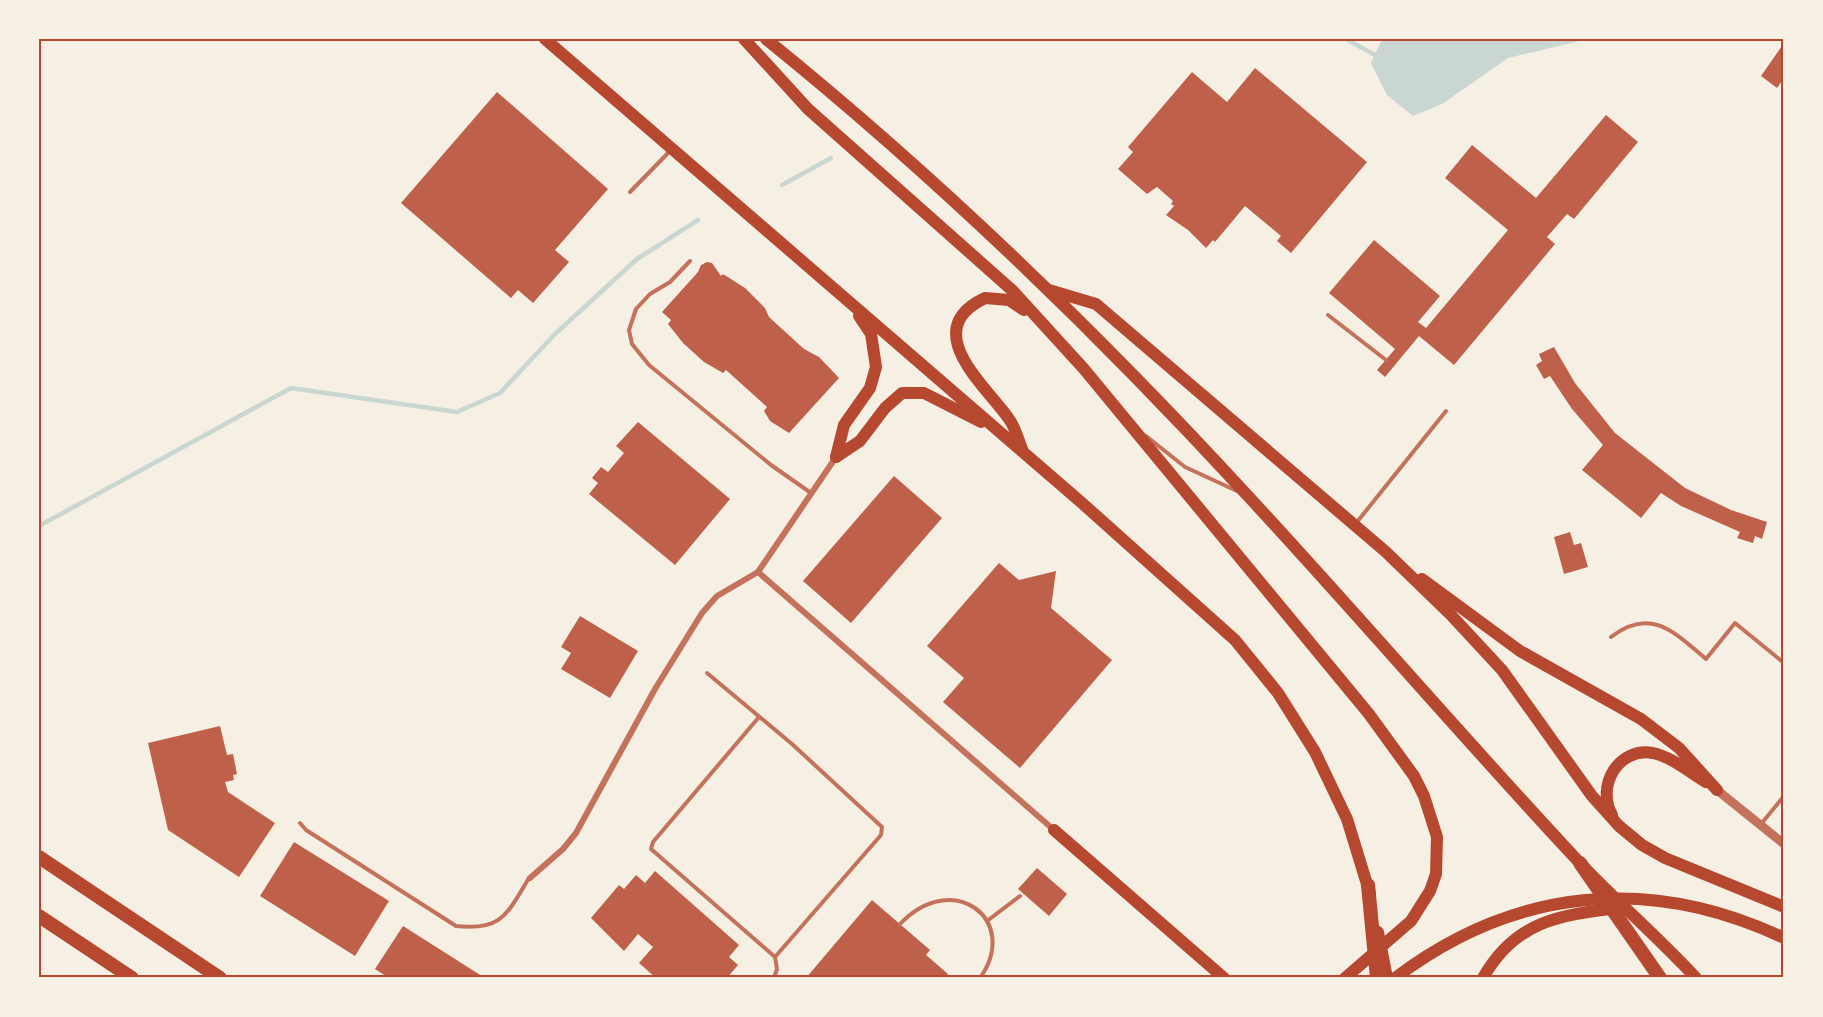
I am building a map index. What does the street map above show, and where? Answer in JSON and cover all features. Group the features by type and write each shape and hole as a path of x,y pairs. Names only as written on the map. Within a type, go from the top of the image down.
{"highway":[{"path":"545,39 1182,590 1235,640 1298,722 1333,787 1347,819 1368,885 1387,978"},
{"path":"744,39 808,109 978,258 1037,319 1131,424 1369,714 1401,757 1424,796 1432,817 1438,855 1436,874 1422,907 1399,934 1345,978"},
{"path":"766,39 916,169 1046,289 1248,496 1580,863 1662,941 1696,978"},
{"path":"1046,289 1096,304 1386,552 1520,651 1641,719 1679,748 1718,790"},
{"path":"836,457 844,425 870,388 876,368 871,334 842,294"},
{"path":"1023,452 1011,421 961,356 957,332 966,311 985,298 1009,300 1037,319"},
{"path":"836,457 860,441 892,400 902,393 912,391 934,397 1001,433"},
{"path":"1386,552 1502,670 1592,795 1619,826 1654,853 1784,907"},
{"path":"1619,826 1610,812 1605,792 1612,772 1620,762 1630,756 1640,753 1662,756 1718,790"},
{"path":"1054,830 1224,978"},
{"path":"39,858 220,978"},
{"path":"1580,863 1660,978"},
{"path":"1368,885 1377,978"},
{"path":"1395,978 1454,939 1491,921 1591,897 1676,902 1731,916 1784,938"},
{"path":"1483,978 1507,946 1546,921 1567,914 1676,902"},
{"path":"39,916 132,978"}],"street":[{"path":"530,878 563,849 576,833 655,689 702,613 717,596 758,572 836,457"},
{"path":"758,572 1054,830"},
{"path":"1718,790 1784,844"}],"lane":[{"path":"630,192 672,150"},
{"path":"690,261 670,282 650,294 636,309 629,330 632,344 649,365 771,465 811,494"},
{"path":"1328,315 1386,360"},
{"path":"1354,525 1446,411"},
{"path":"1131,424 1185,467 1248,496"},
{"path":"1611,637 1633,623 1665,626 1706,659 1735,623 1784,663"},
{"path":"707,673 879,822 883,831 775,957"},
{"path":"759,717 653,842 651,849 775,957 777,969 774,978"},
{"path":"1760,825 1784,796"},
{"path":"300,823 306,830 456,926 474,928 490,926 504,918 530,878"},
{"path":"987,921 1020,896"},
{"path":"900,924 912,911 925,903 950,899 963,901 987,921 993,935 990,964 980,978"}],"shaded area":[{"path":"1382,39 1588,39 1508,58 1442,104 1413,116 1387,95 1371,63"}],"building":[{"path":"1784,43 1784,78 1777,88 1761,76"},
{"path":"1255,68 1367,162 1291,253 1277,241 1281,236 1245,206 1215,242 1213,240 1206,248 1188,230 1166,215 1174,206 1171,204 1173,201 1157,187 1147,194 1118,169 1133,152 1128,147 1192,72 1227,102"},
{"path":"497,92 608,189 555,250 569,262 533,303 518,290 511,298 401,203"},
{"path":"1606,115 1638,142 1574,219 1567,214 1547,237 1555,244 1454,365 1419,336 1385,377 1377,370 1395,349 1329,293 1374,240 1440,296 1418,322 1426,328 1508,230 1445,178 1472,145 1536,198"},
{"path":"707,262 712,263 721,276 723,274 745,288 765,308 769,317 804,349 819,357 839,378 789,433 770,421 764,411 767,407 726,370 723,373 704,362 683,343 668,324 671,320 662,312 698,272 701,265"},
{"path":"1554,347 1575,383 1615,433 1685,488 1731,510 1767,522 1762,539 1755,536 1753,543 1737,538 1740,532 1681,506 1661,493 1641,518 1582,470 1603,445 1572,409 1550,376 1544,379 1536,365 1542,361 1539,354"},
{"path":"638,422 730,499 675,565 589,494 598,483 592,478 601,467 608,472 624,453 616,446"},
{"path":"894,476 942,518 851,623 803,581"},
{"path":"1570,532 1574,545 1581,543 1588,567 1564,574 1554,537"},
{"path":"999,563 1019,580 1056,571 1051,608 1112,660 1020,768 943,702 964,678 927,646"},
{"path":"580,616 638,651 610,698 561,669 571,653 561,647"},
{"path":"220,726 227,755 233,754 237,774 233,775 234,780 225,782 228,792 275,823 239,877 168,830 148,743"},
{"path":"294,842 389,901 355,956 260,896"},
{"path":"1037,868 1067,894 1049,916 1018,889"},
{"path":"655,871 739,945 729,957 738,965 727,978 656,978 639,963 653,947 638,934 624,951 591,918 619,885 624,889 636,875 645,883"},
{"path":"872,900 930,950 926,955 948,974 945,978 806,978"},
{"path":"403,926 485,978 389,978 375,969"}],"waterway":[{"path":"1346,39 1375,55"},
{"path":"782,185 831,158"},
{"path":"39,526 291,388 457,412 500,393 555,334 637,259 698,220"}]}
